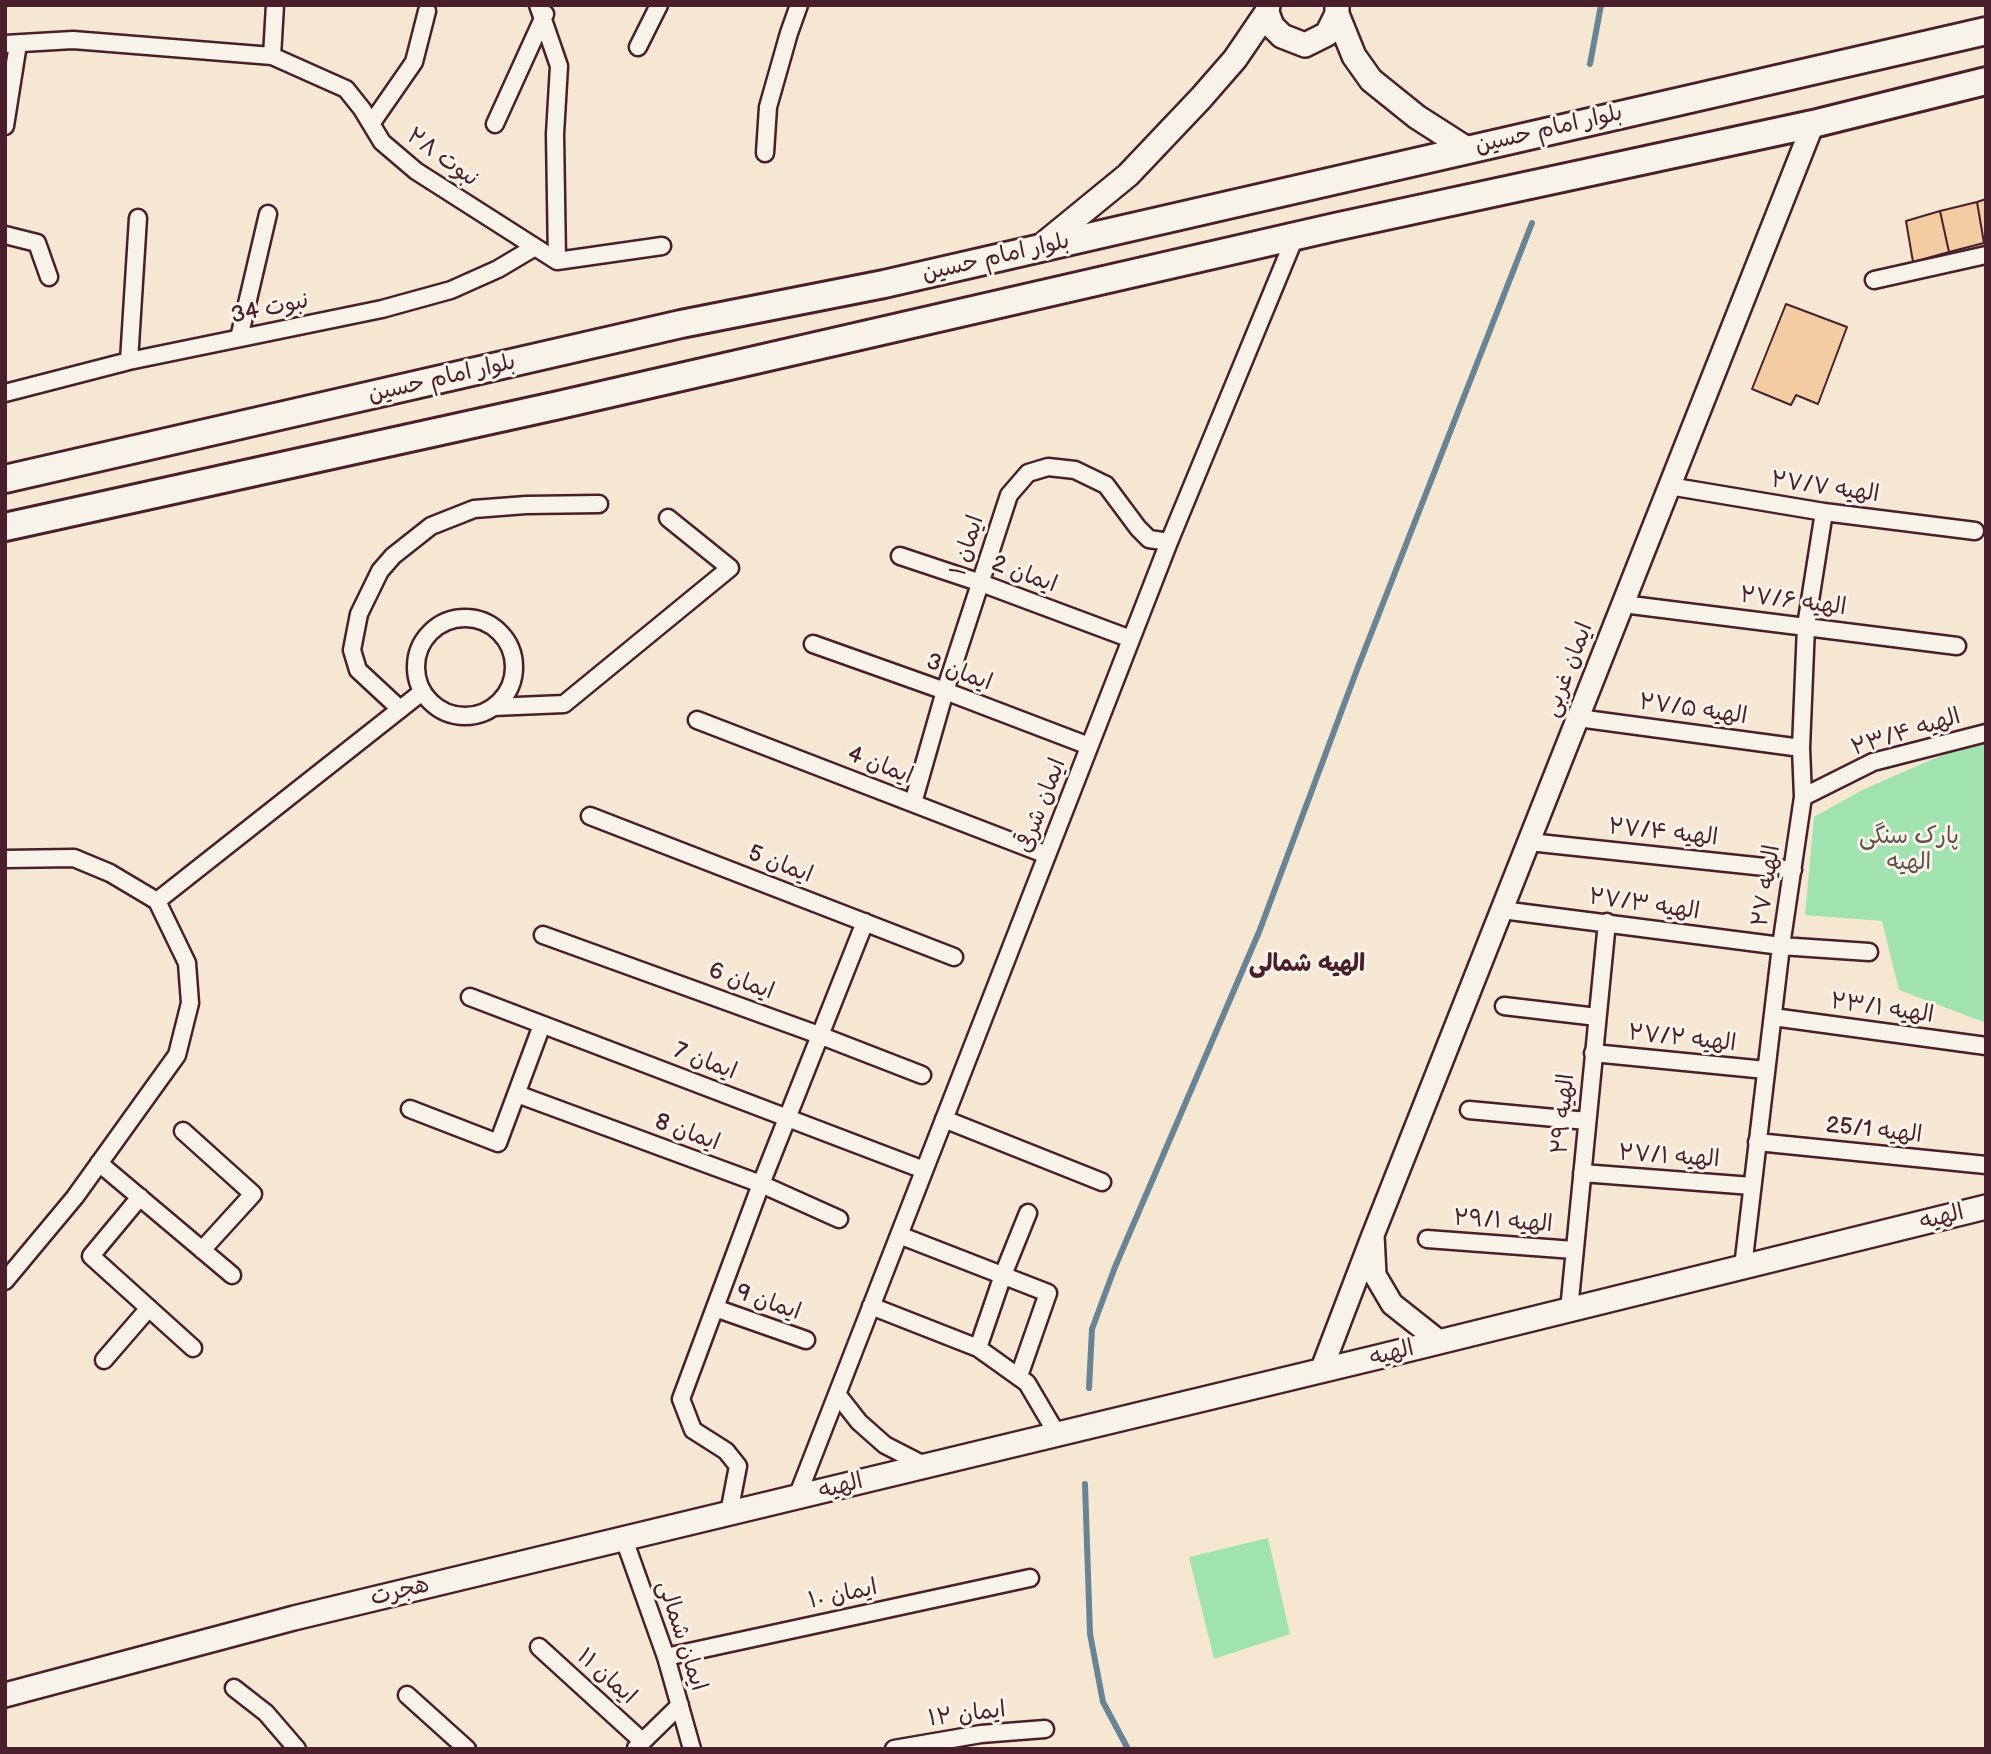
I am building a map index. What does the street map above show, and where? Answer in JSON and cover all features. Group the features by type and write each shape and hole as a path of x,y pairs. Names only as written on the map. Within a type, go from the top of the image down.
{"main road":[{"path":"1268,9 1272,26 1282,36 1305,44 1327,34 1337,10"},
{"path":"1040,247 1128,175 1235,59 1268,9"},
{"path":"1337,10 1354,56 1371,80 1417,117 1467,149"},
{"name":"بلوار امام حسین","path":"5,479 681,324 884,284 1986,31"},
{"name":"بلوار امام حسین","path":"5,527 572,402 1295,237 1813,124 1986,81"},
{"name":"الهیه","path":"797,1497 1986,1208"},
{"name":"هجرت","path":"5,1695 307,1615 797,1497"}],"street":[{"path":"272,56 275,5"},
{"path":"638,47 659,5"},
{"path":"765,153 768,107 799,5"},
{"path":"495,124 544,10"},
{"path":"544,10 559,66 555,134 557,261 662,246"},
{"path":"371,124 414,62 427,11"},
{"name":"نبوت ۲۸","path":"12,44 73,40 272,56 346,89 382,142 416,171 557,261"},
{"path":"5,126 12,44"},
{"name":"ایمان غربی","path":"1321,1371 1813,124"},
{"path":"239,338 268,214"},
{"path":"129,361 138,218"},
{"path":"5,235 37,243 49,277"},
{"name":"ایمان شرقی","path":"797,1497 1169,542 1295,237"},
{"name":"نبوت 34","path":"5,393 129,361 382,309 451,290 498,269 535,247"},
{"path":"1874,280 1986,255"},
{"name":"ایمان ۱","path":"913,803 945,691 1009,495 1028,473 1048,467 1075,470 1106,485 1149,539 1169,542"},
{"name":"الهیه ۲۷/۷","path":"1669,486 1824,512 1975,531"},
{"path":"400,709 358,670 352,650 359,614 380,571 393,556 431,526 474,509 599,503"},
{"name":"الهیه ۲۷","path":"1743,1267 1781,946 1803,797 1801,748 1806,626 1824,512"},
{"path":"493,707 564,704 730,568 668,518"},
{"name":"ایمان 2","path":"900,556 1131,639"},
{"name":"الهیه ۲۷/۶","path":"1623,604 1957,646"},
{"path":"474,619 489,625 502,635 510,649 514,665 512,681 505,696 493,707 479,714 454,715 432,704 422,692 416,677 416,661 421,646 430,633 443,623 474,619"},
{"name":"ایمان 3","path":"813,644 1089,746"},
{"path":"157,901 422,692"},
{"name":"الهیه ۲۷/۵","path":"1578,718 1801,748"},
{"name":"ایمان 4","path":"697,720 1047,855"},
{"name":"الهیه ۲۳/۴","path":"1803,797 1873,762 1986,733"},
{"name":"ایمان 5","path":"590,816 954,957"},
{"name":"الهیه ۲۷/۴","path":"1530,842 1793,870"},
{"path":"5,859 74,858 110,873 157,901 187,962 190,1003 177,1055 75,1197 5,1281"},
{"name":"الهیه ۲۷/۳","path":"1502,910 1781,946 1869,952"},
{"path":"729,1513 738,1466 726,1451 693,1430 681,1399 761,1184 865,922"},
{"name":"الهیه ۲۹","path":"1569,1310 1607,922"},
{"name":"ایمان 6","path":"543,935 922,1075"},
{"name":"ایمان 7","path":"470,997 924,1170"},
{"path":"1504,1006 1597,1017"},
{"name":"الهیه ۲۳/۱","path":"1773,1017 1986,1046"},
{"path":"410,1109 498,1143 542,1025"},
{"name":"الهیه ۲۷/۲","path":"1593,1053 1766,1070"},
{"name":"ایمان 8","path":"517,1094 761,1184 839,1219"},
{"path":"1469,1110 1587,1121"},
{"path":"944,1119 1102,1182"},
{"path":"183,1131 253,1194 202,1250"},
{"name":"الهیه 25/1","path":"1757,1142 1986,1165"},
{"path":"99,1163 232,1275"},
{"name":"الهیه ۲۷/۱","path":"1582,1173 1752,1186"},
{"path":"140,1197 91,1256 193,1348"},
{"path":"978,1348 1028,1213"},
{"path":"899,1235 1048,1293 1018,1376"},
{"path":"1373,1235 1376,1275 1392,1304 1440,1342"},
{"name":"الهیه ۲۹/۱","path":"1427,1239 1574,1250"},
{"path":"872,1306 978,1348 1027,1383 1057,1434"},
{"path":"104,1360 149,1308"},
{"name":"ایمان 9","path":"715,1308 806,1340"},
{"path":"837,1394 859,1422 885,1445 926,1466"},
{"name":"ایمان شمالی","path":"624,1539 666,1657 692,1749"},
{"name":"ایمان ۱۰","path":"666,1657 1030,1578"},
{"name":"ایمان ۱۱","path":"539,1647 639,1745"},
{"path":"234,1688 266,1713 297,1749"},
{"path":"407,1695 467,1749"},
{"path":"639,1745 680,1705"},
{"name":"ایمان ۱۲","path":"894,1749 981,1734 1045,1729"},
{"path":"972,1749 981,1734"}],"green space":[{"name":"پارک سنگی الهیه","path":"1986,742 1986,1023 1899,990 1882,921 1805,915 1814,817 1862,790 1963,746"},
{"path":"1268,1538 1290,1634 1214,1659 1189,1557"}],"building":[{"path":"1986,199 1986,243 1984,243 1977,202"},
{"path":"1977,202 1984,243 1949,252 1940,211"},
{"path":"1940,211 1949,252 1913,262 1906,221"},
{"path":"1786,304 1847,327 1818,404 1796,395 1791,405 1752,389"}],"waterway":[{"path":"1590,64 1601,5"},
{"path":"1089,1388 1092,1329 1115,1267 1259,932 1358,667 1532,223"},
{"path":"1085,1484 1090,1634 1103,1702 1128,1749"}],"district":[{"name":"الهیه شمالی","path":"1307,965"}]}
